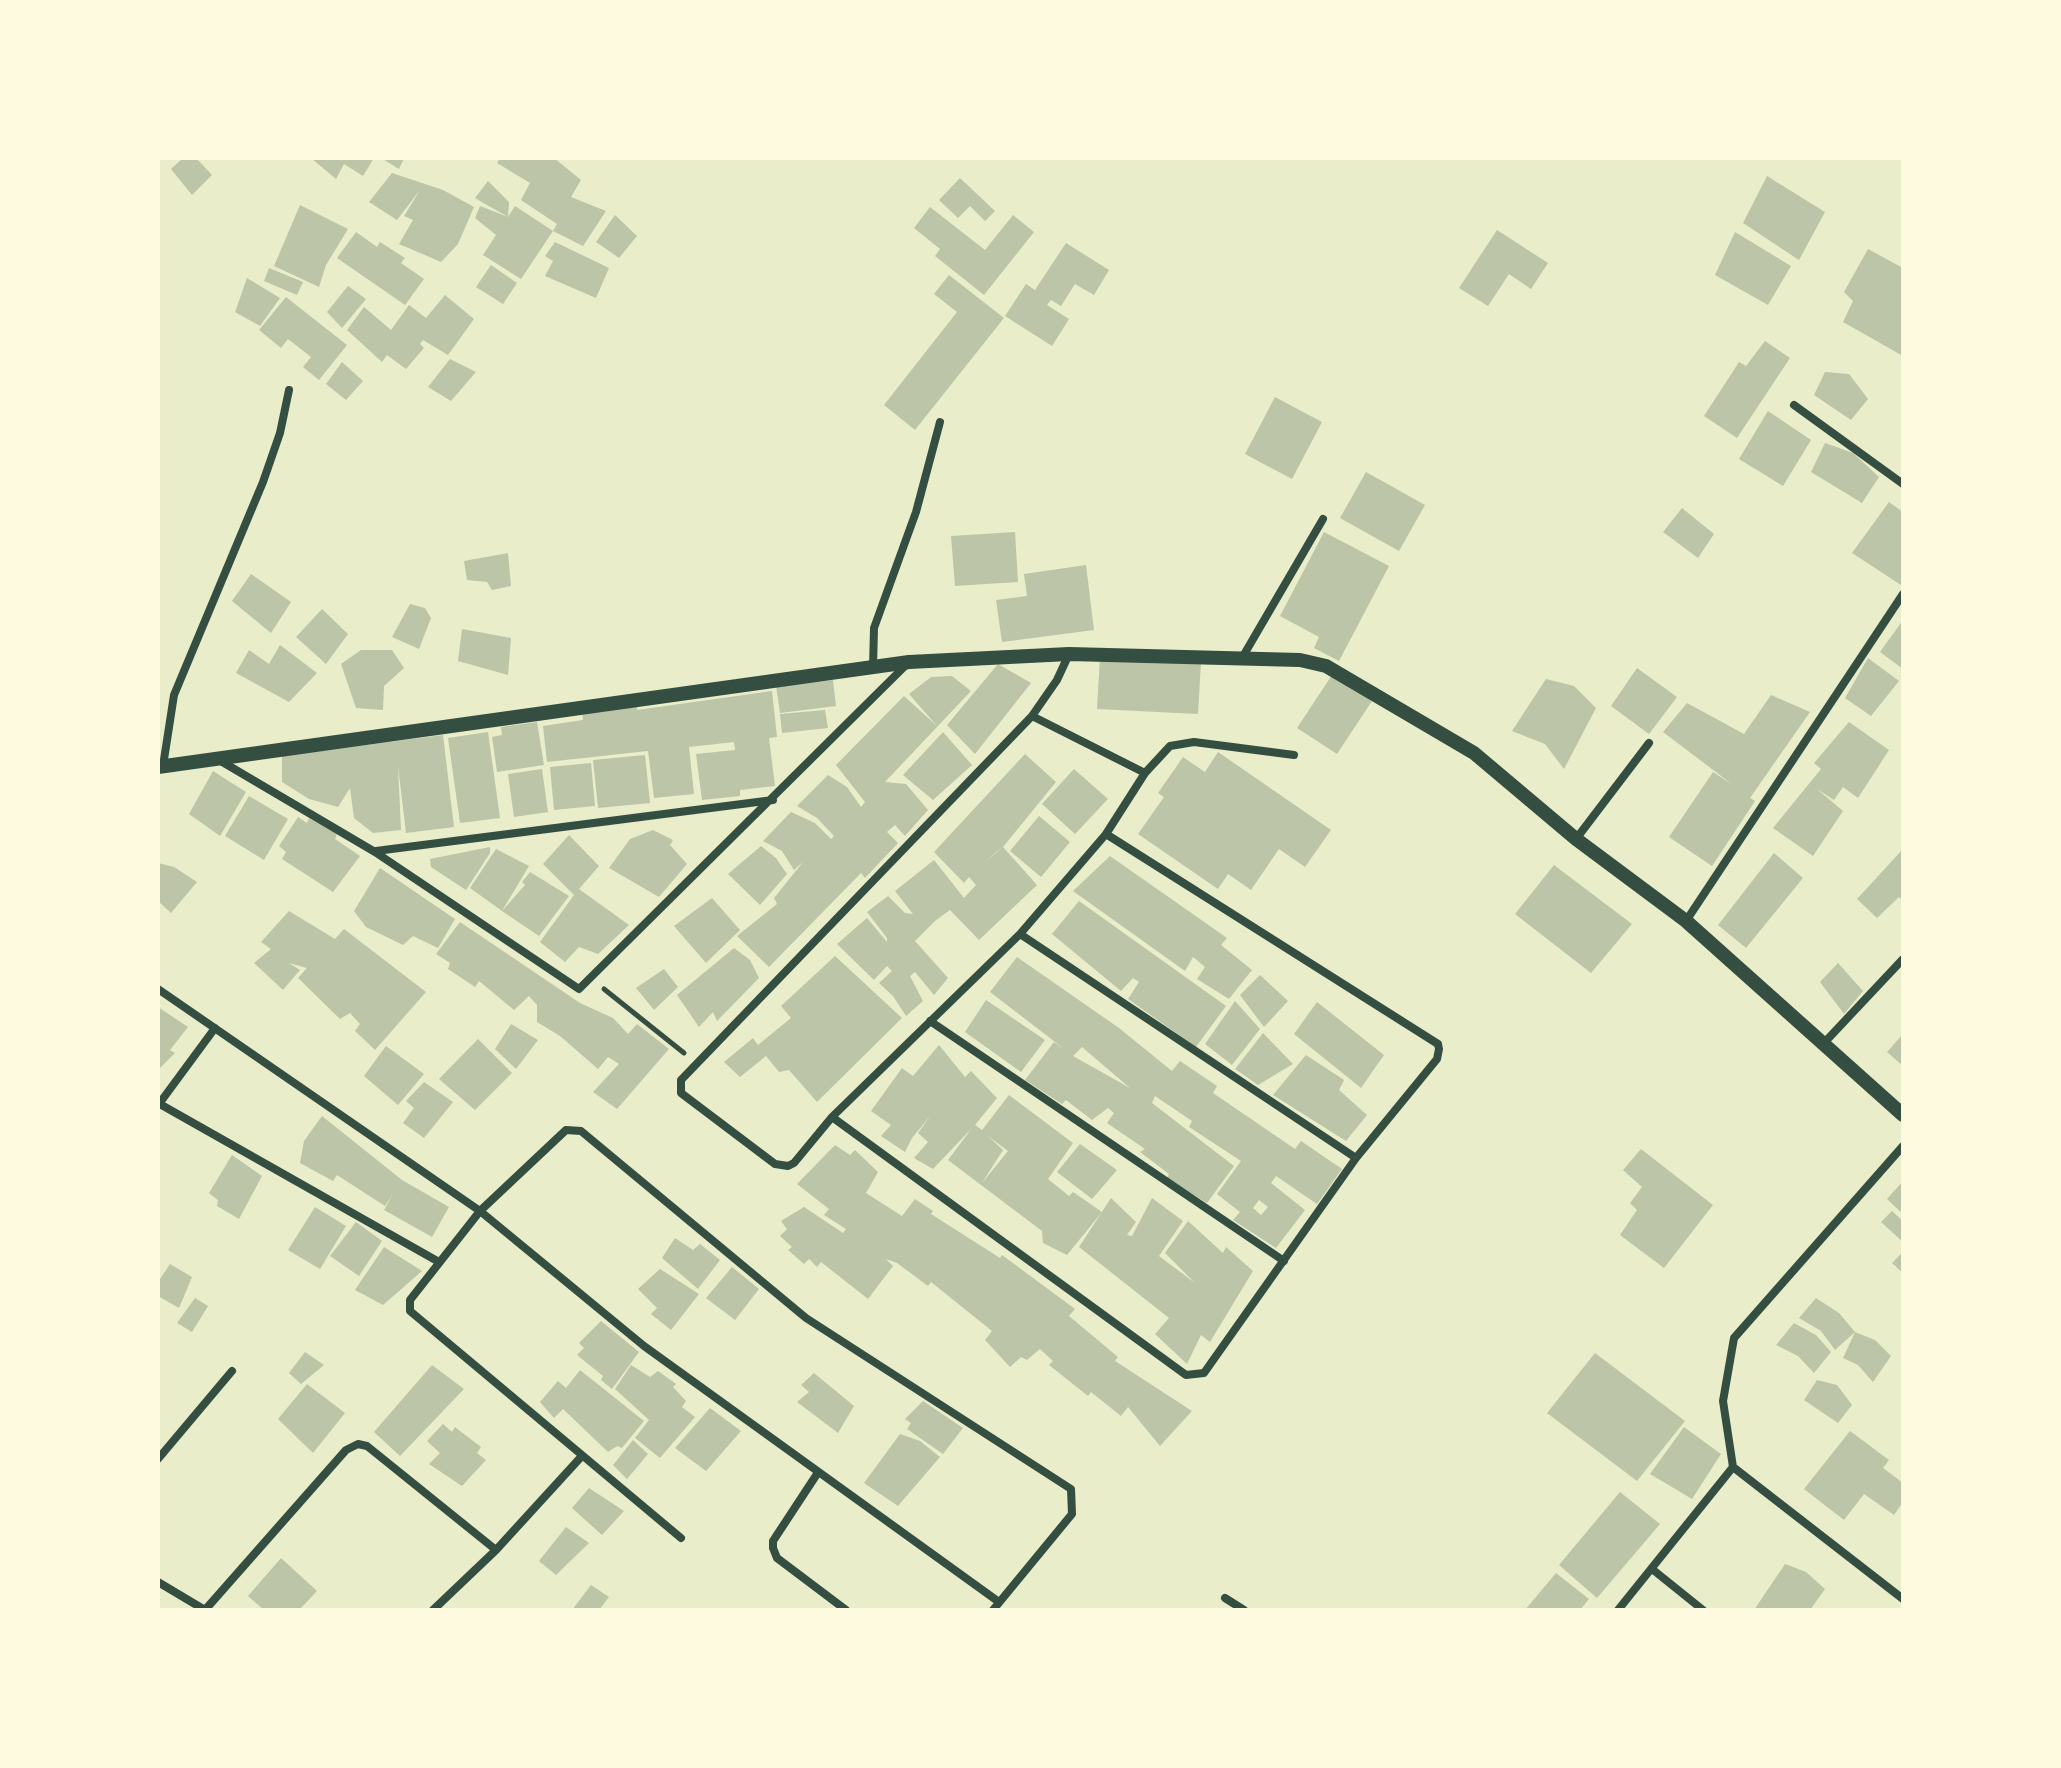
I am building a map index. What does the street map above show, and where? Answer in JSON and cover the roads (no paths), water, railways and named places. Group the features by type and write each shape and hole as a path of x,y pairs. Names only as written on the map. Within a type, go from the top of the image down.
{"street":[{"path":"289,390 280,433 263,482 174,695 161,766 909,662 1069,654 1300,660 1326,666 1474,753 1576,839 1686,921 1903,1115"},
{"path":"1794,405 1903,484"},
{"path":"873,668 874,628 916,512 940,422"},
{"path":"1242,658 1323,519"},
{"path":"1686,921 1903,594"},
{"path":"1069,654 1057,680 1032,716 681,1080 681,1093 775,1164 794,1163 832,1117 1020,934 1106,834 1145,773 1170,746 1194,742 1294,755"},
{"path":"218,760 375,852 579,989 909,662"},
{"path":"1032,716 1145,773"},
{"path":"1576,839 1649,743"},
{"path":"375,852 773,800"},
{"path":"832,1117 1186,1375 1204,1373 1356,1158 1437,1059 1438,1044 1106,834"},
{"path":"1020,934 1356,1158"},
{"path":"1824,1043 1903,959"},
{"path":"158,989 480,1211 644,1346 817,1474 999,1602"},
{"path":"930,1021 1284,1261"},
{"path":"215,1028 158,1104 439,1262"},
{"path":"681,1538 412,1316 410,1300 480,1211 560,1133 572,1129 581,1131 806,1318 1071,1489 1072,1514 993,1610"},
{"path":"1903,1146 1734,1338 1723,1401 1733,1467 1903,1599"},
{"path":"158,1459 232,1371"},
{"path":"158,1582 205,1610 346,1450 358,1444 367,1446 496,1550"},
{"path":"433,1610 496,1550 581,1457"},
{"path":"1618,1610 1733,1467"},
{"path":"817,1474 773,1541 773,1548 777,1558 846,1610"},
{"path":"1652,1569 1703,1610"},
{"path":"1225,1598 1244,1610"}]}
